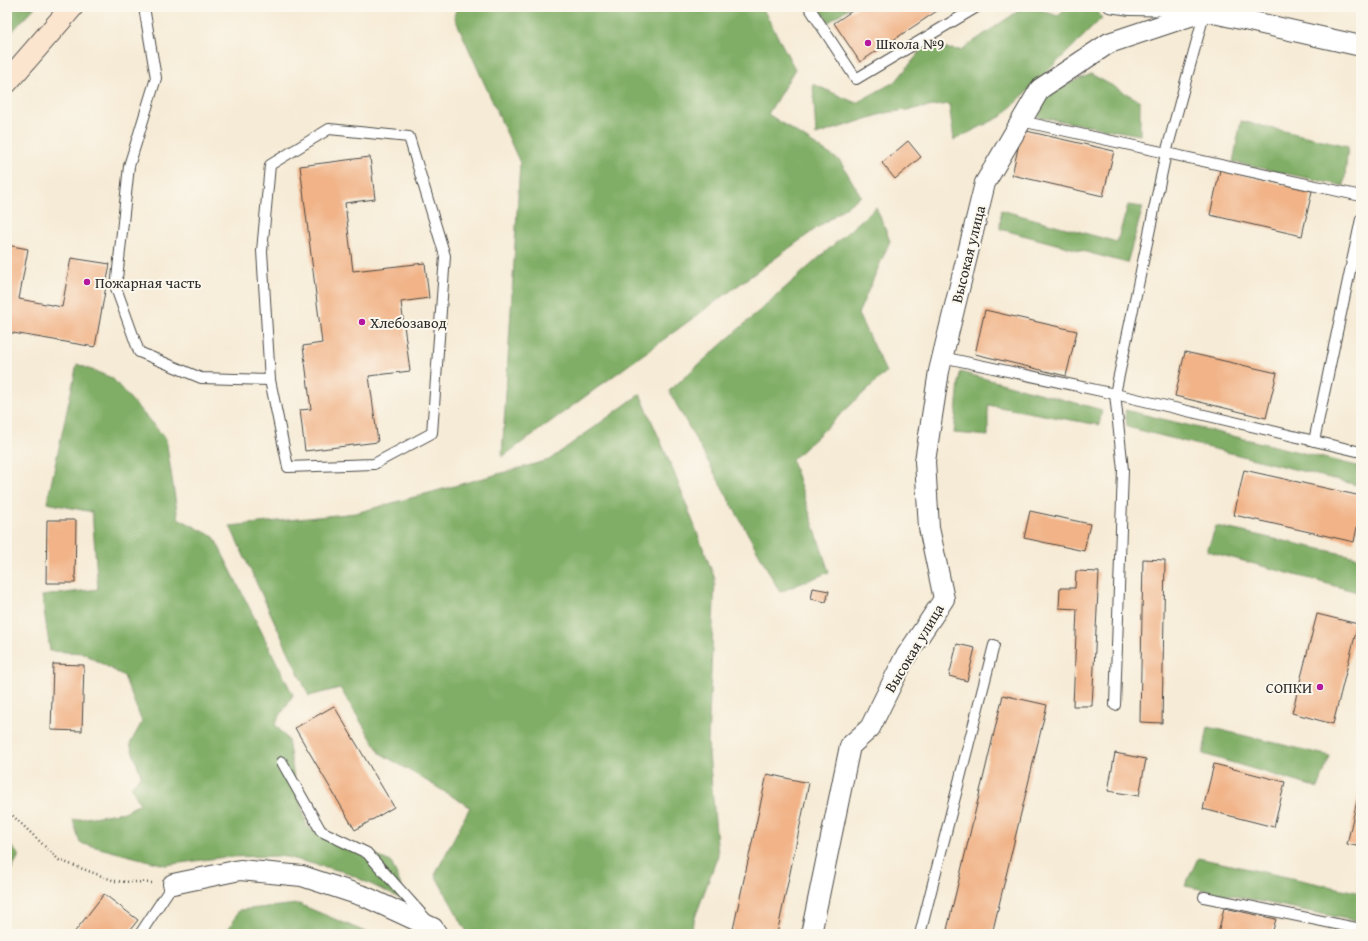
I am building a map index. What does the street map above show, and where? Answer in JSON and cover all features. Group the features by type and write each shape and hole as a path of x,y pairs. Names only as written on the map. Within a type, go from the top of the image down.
{"main road":[{"path":"7,82 72,7"}],"street":[{"path":"1205,12 1361,46"},
{"name":"Высокая улица","path":"811,934 850,746 870,728 904,659 944,599 929,528 925,461 942,357 985,183 1040,89 1109,43 1205,12"},
{"path":"173,884 240,870 302,876 366,897 435,931"}],"lane":[{"path":"144,7 156,78 129,166 116,288 139,352 200,378 270,380"},
{"path":"808,7 856,79 976,7"},
{"path":"1109,7 1130,10 1205,12 1166,153 1115,394 1123,470 1115,705"},
{"path":"1021,121 1361,196"},
{"path":"329,130 409,137 445,256 432,433 374,464 288,467 270,380 262,251 270,165 329,130"},
{"path":"1314,441 1361,219"},
{"path":"942,357 1115,394 1361,452"},
{"path":"920,934 994,645"},
{"path":"282,762 321,832 367,853 435,931"},
{"path":"140,934 173,884"},
{"path":"1204,897 1361,929"}],"path":[{"path":"7,810 59,860 115,881 173,884"}],"green space":[{"path":"7,7 35,7 7,37"},
{"path":"457,7 762,7 795,69 768,114 840,161 861,196 502,457 520,163 454,16"},
{"path":"818,7 850,7 829,22"},
{"path":"1024,7 1032,7 1058,16 1066,7 1092,7 1102,18 1002,116 954,140 949,104 885,113 816,135 813,84 856,103 896,81 924,47 961,50"},
{"path":"1091,74 1140,101 1140,135 1038,117 1049,92"},
{"path":"1241,121 1348,146 1344,186 1233,162"},
{"path":"1128,205 1143,207 1127,263 1000,229 1001,210 1117,242"},
{"path":"876,207 890,241 858,314 886,372 792,460 829,572 780,592 669,391"},
{"path":"77,364 112,378 166,439 178,518 214,537 293,695 275,724 288,740 294,777 307,827 391,862 408,902 345,872 282,856 225,857 165,865 80,843 73,820 124,812 140,804 131,787 141,775 130,744 142,722 124,676 83,653 50,651 42,596 98,589 92,512 47,503"},
{"path":"960,372 1102,410 1099,425 988,405 988,436 954,433"},
{"path":"640,394 673,470 715,579 708,743 718,855 689,934 468,934 435,875 470,807 380,753 340,688 309,696 230,526 356,513 549,460"},
{"path":"1125,410 1361,467 1361,486 1127,427"},
{"path":"1216,526 1361,558 1361,593 1207,551"},
{"path":"1208,727 1330,756 1318,788 1203,754"},
{"path":"7,842 19,855 7,879"},
{"path":"1198,858 1361,893 1361,922 1185,886"},
{"path":"299,904 370,934 226,934 239,910"}],"building":[{"name":"Школа №9","path":"858,7 943,7 860,62 834,23"},
{"path":"1022,130 1114,151 1103,196 1012,175"},
{"path":"908,141 921,157 895,179 882,163"},
{"name":"Хлебозавод","path":"370,157 375,199 345,203 353,271 425,263 429,298 401,302 410,371 369,376 378,442 305,451 300,410 311,409 303,346 322,343 300,166"},
{"path":"1220,170 1312,191 1302,236 1210,215"},
{"name":"Пожарная часть","path":"7,245 28,249 19,299 62,307 71,258 110,264 95,347 7,332"},
{"path":"985,310 1077,331 1066,376 975,354"},
{"path":"1185,352 1277,373 1266,418 1175,396"},
{"path":"1244,470 1361,496 1361,508 1354,542 1234,515"},
{"path":"1030,511 1090,524 1084,551 1024,538"},
{"path":"47,520 76,520 75,583 46,583"},
{"path":"1143,559 1165,560 1162,723 1140,722"},
{"path":"1076,571 1099,572 1092,706 1073,706 1077,609 1059,608 1060,588 1075,588"},
{"path":"813,588 829,591 826,602 811,599"},
{"path":"1317,614 1358,624 1333,724 1292,713"},
{"path":"957,644 975,648 967,681 949,676"},
{"path":"53,664 84,665 82,731 51,730"},
{"path":"1003,695 1047,705 992,934 946,934"},
{"path":"334,706 394,807 355,830 295,728"},
{"path":"1115,753 1146,759 1139,796 1108,791"},
{"path":"1214,764 1285,782 1274,827 1203,809"},
{"path":"767,774 809,783 777,934 732,934"},
{"path":"1361,788 1361,847 1347,844"},
{"path":"104,894 138,920 127,934 73,934"},
{"path":"1224,908 1276,919 1272,934 1218,934"}],"place":[{"name":"Школа №9","path":"868,43"},
{"name":"Пожарная часть","path":"87,282"},
{"name":"Хлебозавод","path":"362,322"},
{"name":"СОПКИ","path":"1320,687"}]}
